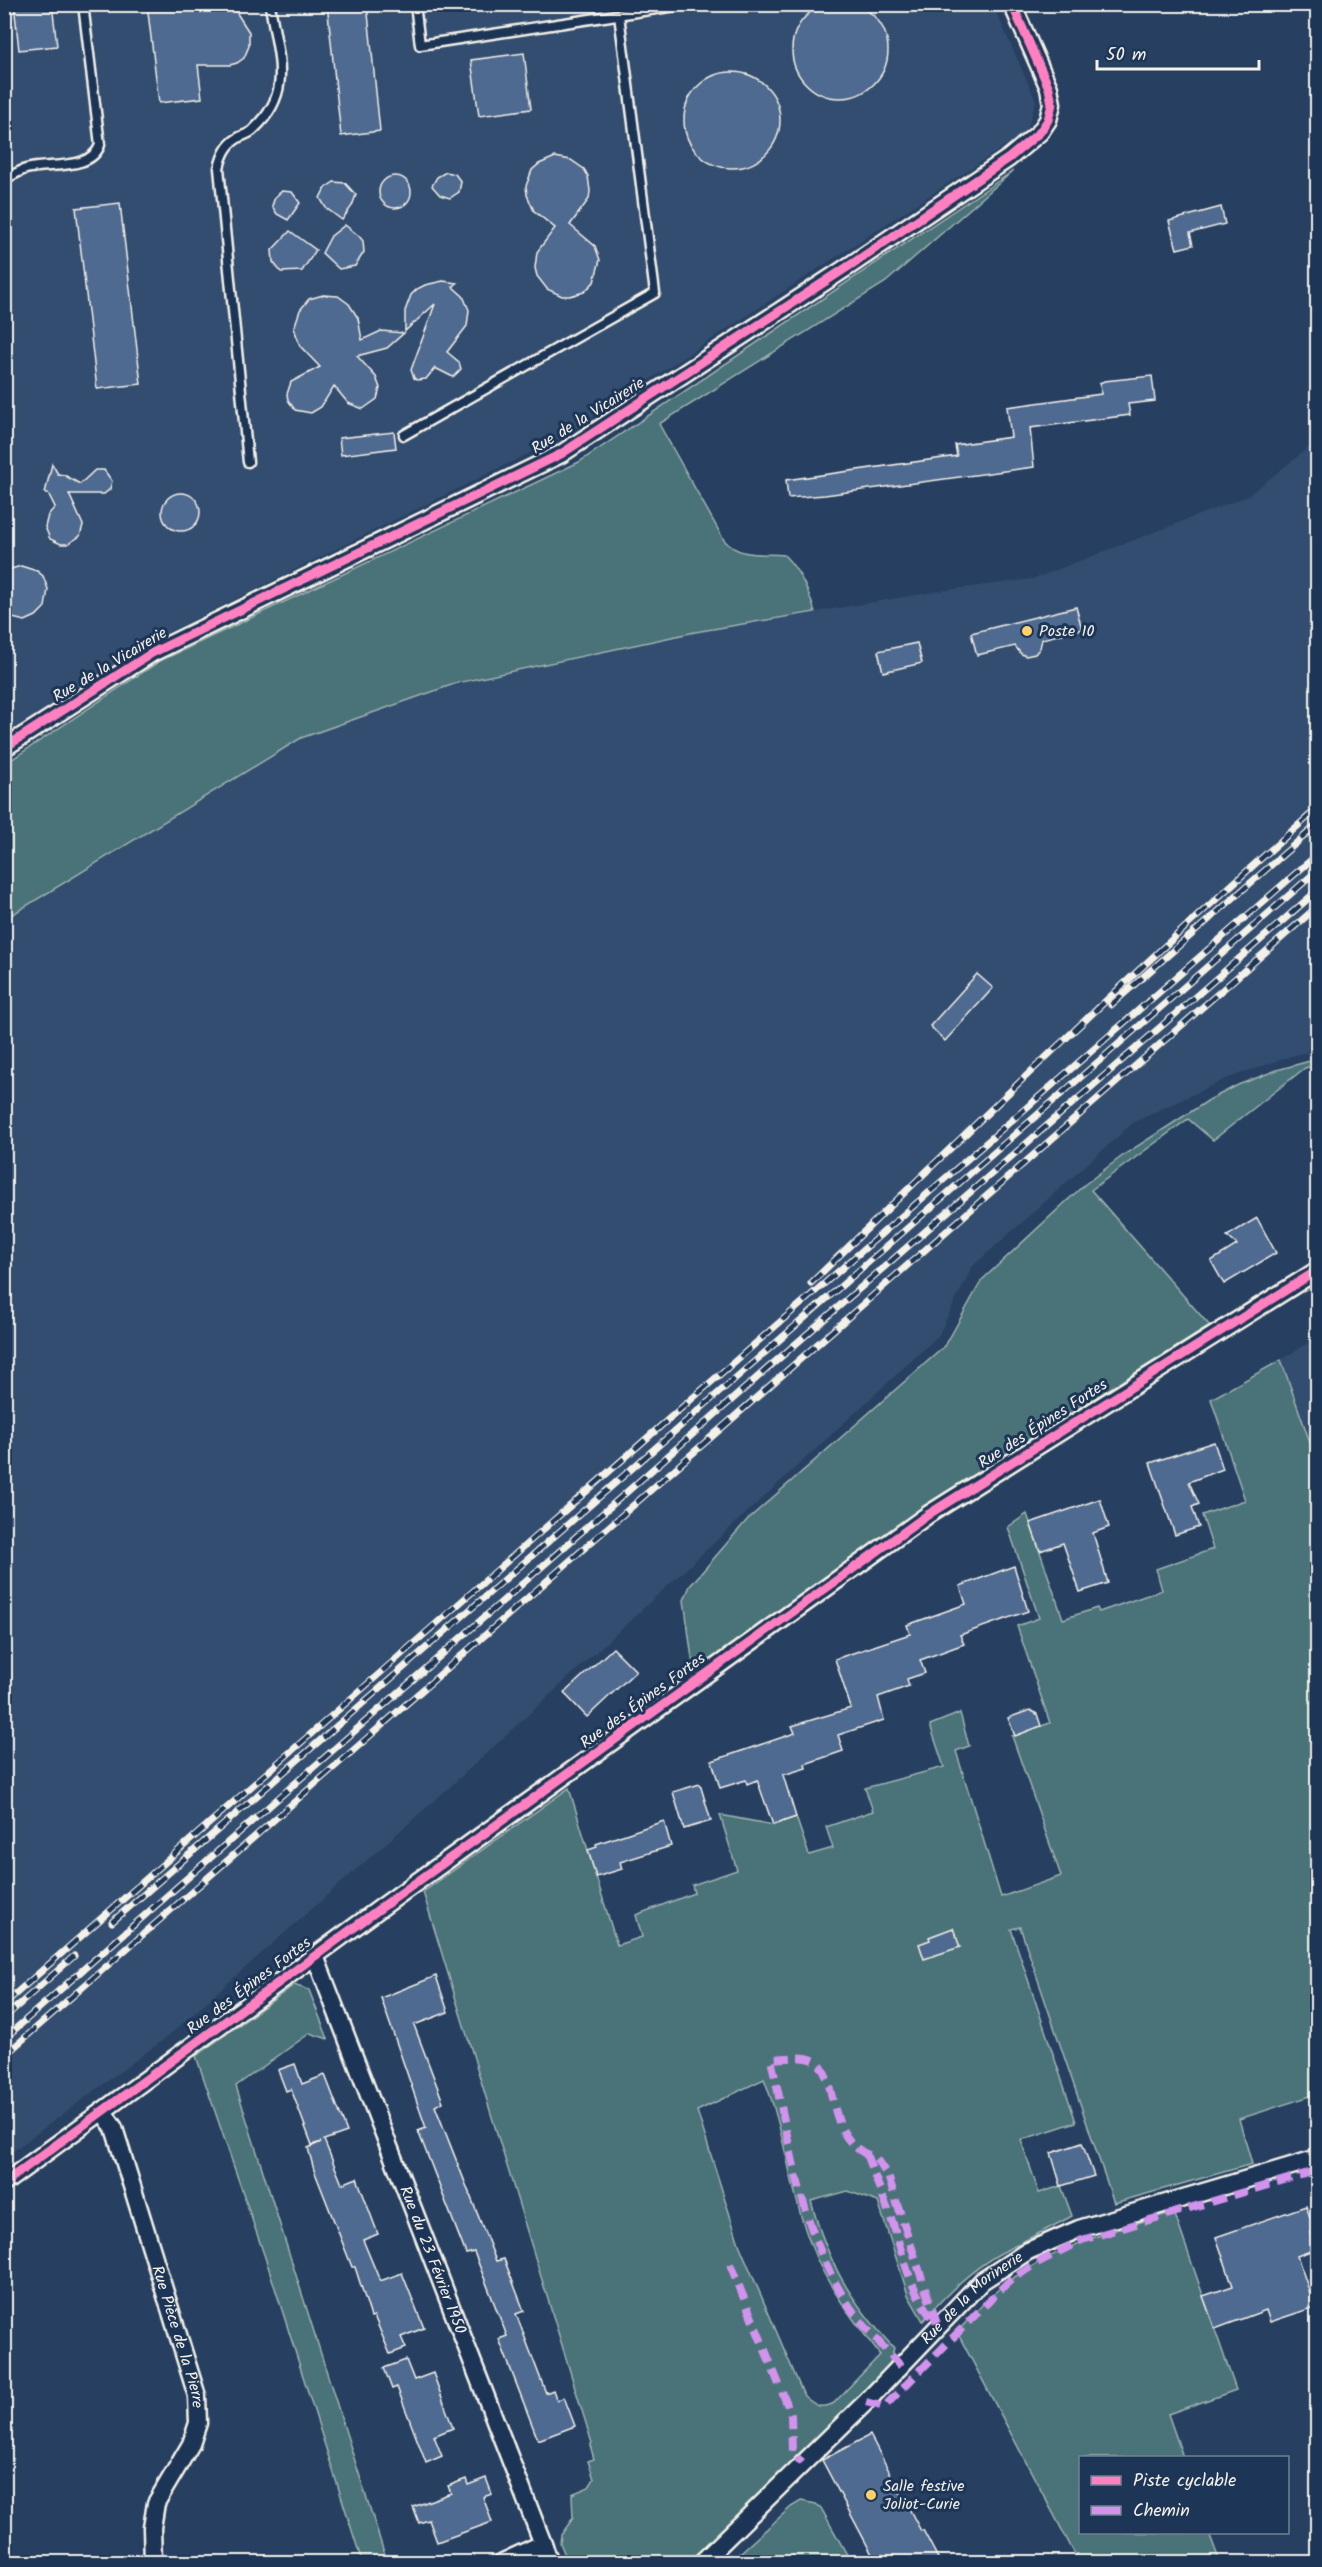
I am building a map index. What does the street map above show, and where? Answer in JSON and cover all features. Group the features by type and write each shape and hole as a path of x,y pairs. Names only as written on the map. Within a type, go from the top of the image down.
{"street":[{"name":"Rue de la Vicairerie","path":"4,748 152,653 561,454 842,271 1009,158 1040,132 1048,120 1052,104 1049,88 1012,4"},
{"name":"Rue des Épines Fortes","path":"4,2183 315,1956 929,1515 1317,1270"},
{"name":"Rue du 23 Février 1950","path":"315,1956 550,2562"},
{"name":"Rue Pièce de la Pierre","path":"103,2112 114,2128 197,2396 198,2423 191,2444 156,2503 152,2528 153,2562"},
{"name":"Rue de la Morinerie","path":"702,2562 866,2402 982,2281 1019,2257 1079,2229 1317,2157"},
{"path":"503,2562 542,2544"}],"lane":[{"path":"4,180 25,170 86,161 98,153 100,145 83,4"},
{"path":"249,462 219,168 223,152 236,139 253,131 266,116 280,89 281,56 275,44 270,4"},
{"path":"415,4 420,45 689,4"},
{"path":"404,435 655,293 620,15"}],"shaded area":[{"path":"5,5 993,5 1036,101 1026,132 564,436 149,642 5,736"},
{"path":"1317,441 1317,1050 1291,1056 1228,1078 1134,1122 972,1267 938,1336 453,1784 167,2037 5,2157 5,919 301,738 457,683 695,632 940,591 1033,579 1248,496"},
{"path":"1317,1337 1317,1465 1281,1360"}],"green space":[{"path":"1013,171 886,282 659,424 724,540 730,546 744,552 784,555 803,581 815,612 695,632 457,683 301,738 5,919 5,764 160,661 579,462"},
{"path":"1317,1059 1317,1065 1305,1068 1213,1140 1188,1119 1091,1190 1210,1326 944,1493 694,1673 684,1600 690,1586 747,1520 945,1346 982,1280 1084,1185 1125,1154 1209,1100 1238,1085 1277,1070"},
{"path":"1281,1360 1318,1465 1317,2094 1239,2119 1252,2164 1114,2203 1020,1927 1011,1929 1076,2122 1021,2140 1039,2193 1061,2186 1072,2216 993,2257 951,2291 923,2321 908,2295 878,2202 848,2191 811,2201 825,2244 842,2280 878,2331 894,2348 889,2367 807,2453 688,2562 568,2562 560,2543 561,2535 573,2518 572,2494 589,2487 594,2479 588,2461 594,2459 590,2445 592,2443 423,1892 569,1788 617,1945 642,1937 636,1915 694,1893 692,1885 737,1870 720,1815 773,1825 796,1817 809,1855 833,1848 826,1827 873,1811 865,1788 944,1767 930,1725 960,1713 969,1746 956,1751 1001,1897 1061,1876 1012,1736 1050,1723 1017,1626 1039,1618 1008,1527 1027,1514 1063,1619 1097,1608 1099,1612 1162,1590 1156,1569 1213,1549 1202,1515 1245,1500 1211,1399","holes":["764,2079 796,2198 811,2245 834,2291 880,2355 834,2403 825,2406 815,2404 804,2396 739,2244 697,2111"]},
{"path":"294,1985 309,1990 328,2039 310,2033 236,2086 387,2562 362,2562 269,2269 196,2056"},
{"path":"1174,2212 1236,2390 1168,2414 1183,2456 1079,2456 1079,2534 1209,2534 1220,2562 1079,2562 957,2332 1002,2286 1028,2268 1089,2239"},
{"path":"801,2501 816,2504 821,2508 851,2562 730,2562 791,2507"}],"building":[{"path":"840,2 858,6 874,16 884,32 888,50 884,68 874,84 858,94 840,98 822,94 806,84 796,68 792,50 796,32 806,16 822,6"},
{"path":"14,4 52,4 57,46 19,50"},
{"path":"147,4 231,4 249,32 249,46 244,58 230,65 198,65 202,98 159,103"},
{"path":"327,4 367,4 380,131 341,136"},
{"path":"524,53 531,109 479,116 471,60"},
{"path":"732,72 750,76 766,86 776,102 780,120 776,138 766,154 750,164 732,168 714,164 698,154 688,138 684,120 688,102 698,86 714,76"},
{"path":"555,157 571,160 584,169 588,176 589,199 570,225 595,246 600,260 594,282 584,292 570,296 562,296 547,289 537,276 535,268 537,252 555,228 534,211 526,186 532,170"},
{"path":"446,172 455,174 461,182 459,192 450,198 440,195 432,186 437,177"},
{"path":"395,176 406,181 411,192 406,203 395,208 384,203 379,192 384,181"},
{"path":"334,182 345,183 356,195 352,206 342,220 326,208 320,198 325,188"},
{"path":"282,191 292,192 300,203 288,220 277,214 272,206 275,197"},
{"path":"120,203 141,384 97,389 76,208"},
{"path":"1221,207 1225,224 1190,233 1193,245 1177,249 1169,221"},
{"path":"345,225 363,241 364,252 355,266 339,269 322,253 331,236"},
{"path":"290,231 316,250 302,271 281,272 273,262 272,250"},
{"path":"443,281 457,283 453,287 463,296 469,310 467,326 447,352 459,362 461,369 453,377 435,368 426,379 417,380 411,370 435,304 405,331 405,311 411,295 417,289"},
{"path":"323,295 338,296 349,304 358,318 362,340 381,331 404,333 387,348 357,356 376,377 380,388 377,399 363,409 348,403 334,386 321,407 311,413 295,410 288,400 287,394 291,382 320,367 300,346 294,328 300,310 309,299"},
{"path":"1152,376 1155,401 1128,404 1130,415 1030,428 1034,467 788,498 786,480 957,456 955,445 1011,437 1007,407 1101,394 1100,383 1104,381"},
{"path":"394,432 396,448 341,455 339,438"},
{"path":"52,464 58,474 80,484 95,470 104,470 112,481 110,489 104,494 69,494 83,525 80,536 68,544 61,544 50,539 45,527 48,515 55,507 48,493 45,493"},
{"path":"181,493 188,494 194,499 199,505 199,519 194,525 188,530 181,531 174,530 168,525 163,519 162,512 163,505 168,499 174,494"},
{"path":"21,566 37,571 43,576 48,589 45,607 36,616 25,621 4,616 4,571"},
{"name":"Poste 10","path":"1076,607 1082,629 1042,639 1040,648 1035,654 1026,656 1021,654 1015,646 977,655 971,633"},
{"path":"917,643 922,663 883,672 878,651"},
{"path":"977,974 993,988 945,1041 930,1026"},
{"path":"1257,1218 1276,1253 1224,1284 1211,1261 1237,1245 1227,1236"},
{"path":"1214,1442 1223,1469 1189,1482 1199,1504 1192,1507 1199,1527 1175,1535 1150,1463"},
{"path":"1100,1499 1109,1527 1093,1533 1108,1583 1080,1592 1063,1543 1040,1551 1030,1523"},
{"path":"1014,1566 1028,1611 960,1635 964,1644 920,1660 925,1673 907,1679 909,1686 878,1697 884,1720 838,1735 843,1751 805,1764 806,1768 783,1775 796,1817 773,1825 757,1780 747,1784 746,1780 720,1788 712,1761 795,1733 792,1726 851,1708 835,1659 910,1634 907,1625 966,1604 960,1586"},
{"path":"613,1648 636,1671 587,1717 564,1693"},
{"path":"1030,1710 1037,1714 1041,1726 1015,1736 1008,1718"},
{"path":"700,1784 711,1821 684,1829 673,1792"},
{"path":"664,1821 671,1846 620,1862 622,1869 596,1877 588,1850 597,1847 596,1844"},
{"path":"953,1928 960,1947 924,1959 919,1944 930,1940 929,1937"},
{"path":"436,1976 448,2012 414,2025 443,2102 435,2106 496,2261 504,2259 524,2311 516,2314 546,2393 553,2390 557,2401 564,2397 575,2426 538,2440 499,2339 507,2336 474,2252 466,2254 418,2131 426,2128 381,1998"},
{"path":"295,2064 302,2084 325,2075 347,2132 324,2140 342,2184 357,2178 378,2234 363,2240 380,2281 402,2273 424,2328 401,2337 406,2348 390,2354 374,2316 371,2317 355,2267 352,2267 314,2170 308,2148 321,2142 312,2145 291,2089 286,2091 278,2070"},
{"path":"1082,2143 1094,2176 1061,2186 1051,2153"},
{"path":"1306,2206 1315,2231 1310,2233 1316,2249 1297,2256 1315,2307 1270,2322 1266,2310 1215,2329 1203,2296 1233,2286 1216,2237"},
{"path":"406,2360 414,2380 433,2373 453,2428 434,2436 442,2456 426,2463 397,2387 392,2389 384,2368"},
{"name":"Salle festive Joliot-Curie","path":"870,2435 940,2562 876,2562 822,2460"},
{"path":"486,2478 492,2494 483,2497 492,2522 437,2542 429,2520 419,2523 413,2507 451,2493 448,2486 466,2479 468,2485"}],"railway":[{"path":"811,1283 1125,983 1318,808"},
{"path":"1111,1005 1318,824"},
{"path":"4,2004 679,1410 1318,854"},
{"path":"112,1922 1318,870"},
{"path":"4,2039 768,1368 1318,890"},
{"path":"4,2056 1318,906"},
{"path":"4,2018 74,1956"}],"marked path":[{"path":"901,2366 850,2307 833,2279 820,2250 799,2188 771,2059 803,2058 813,2060 821,2067 827,2078 835,2108 847,2138 859,2150 875,2157 888,2176 938,2327"},
{"path":"866,2154 890,2215 914,2287 935,2322"},
{"path":"866,2402 884,2407 1008,2282 1035,2264 1082,2240 1318,2170"},
{"path":"730,2264 791,2415 792,2452 802,2463"}],"cycle path":[{"path":"4,748 152,653 561,454 852,264 1009,158 1040,132 1048,120 1052,104 1049,88 1012,4"},
{"path":"4,2183 382,1907 929,1514 1318,1270"}],"place":[{"name":"Poste 10","path":"1027,631"},
{"name":"Salle festive Joliot-Curie","path":"871,2495"}]}
